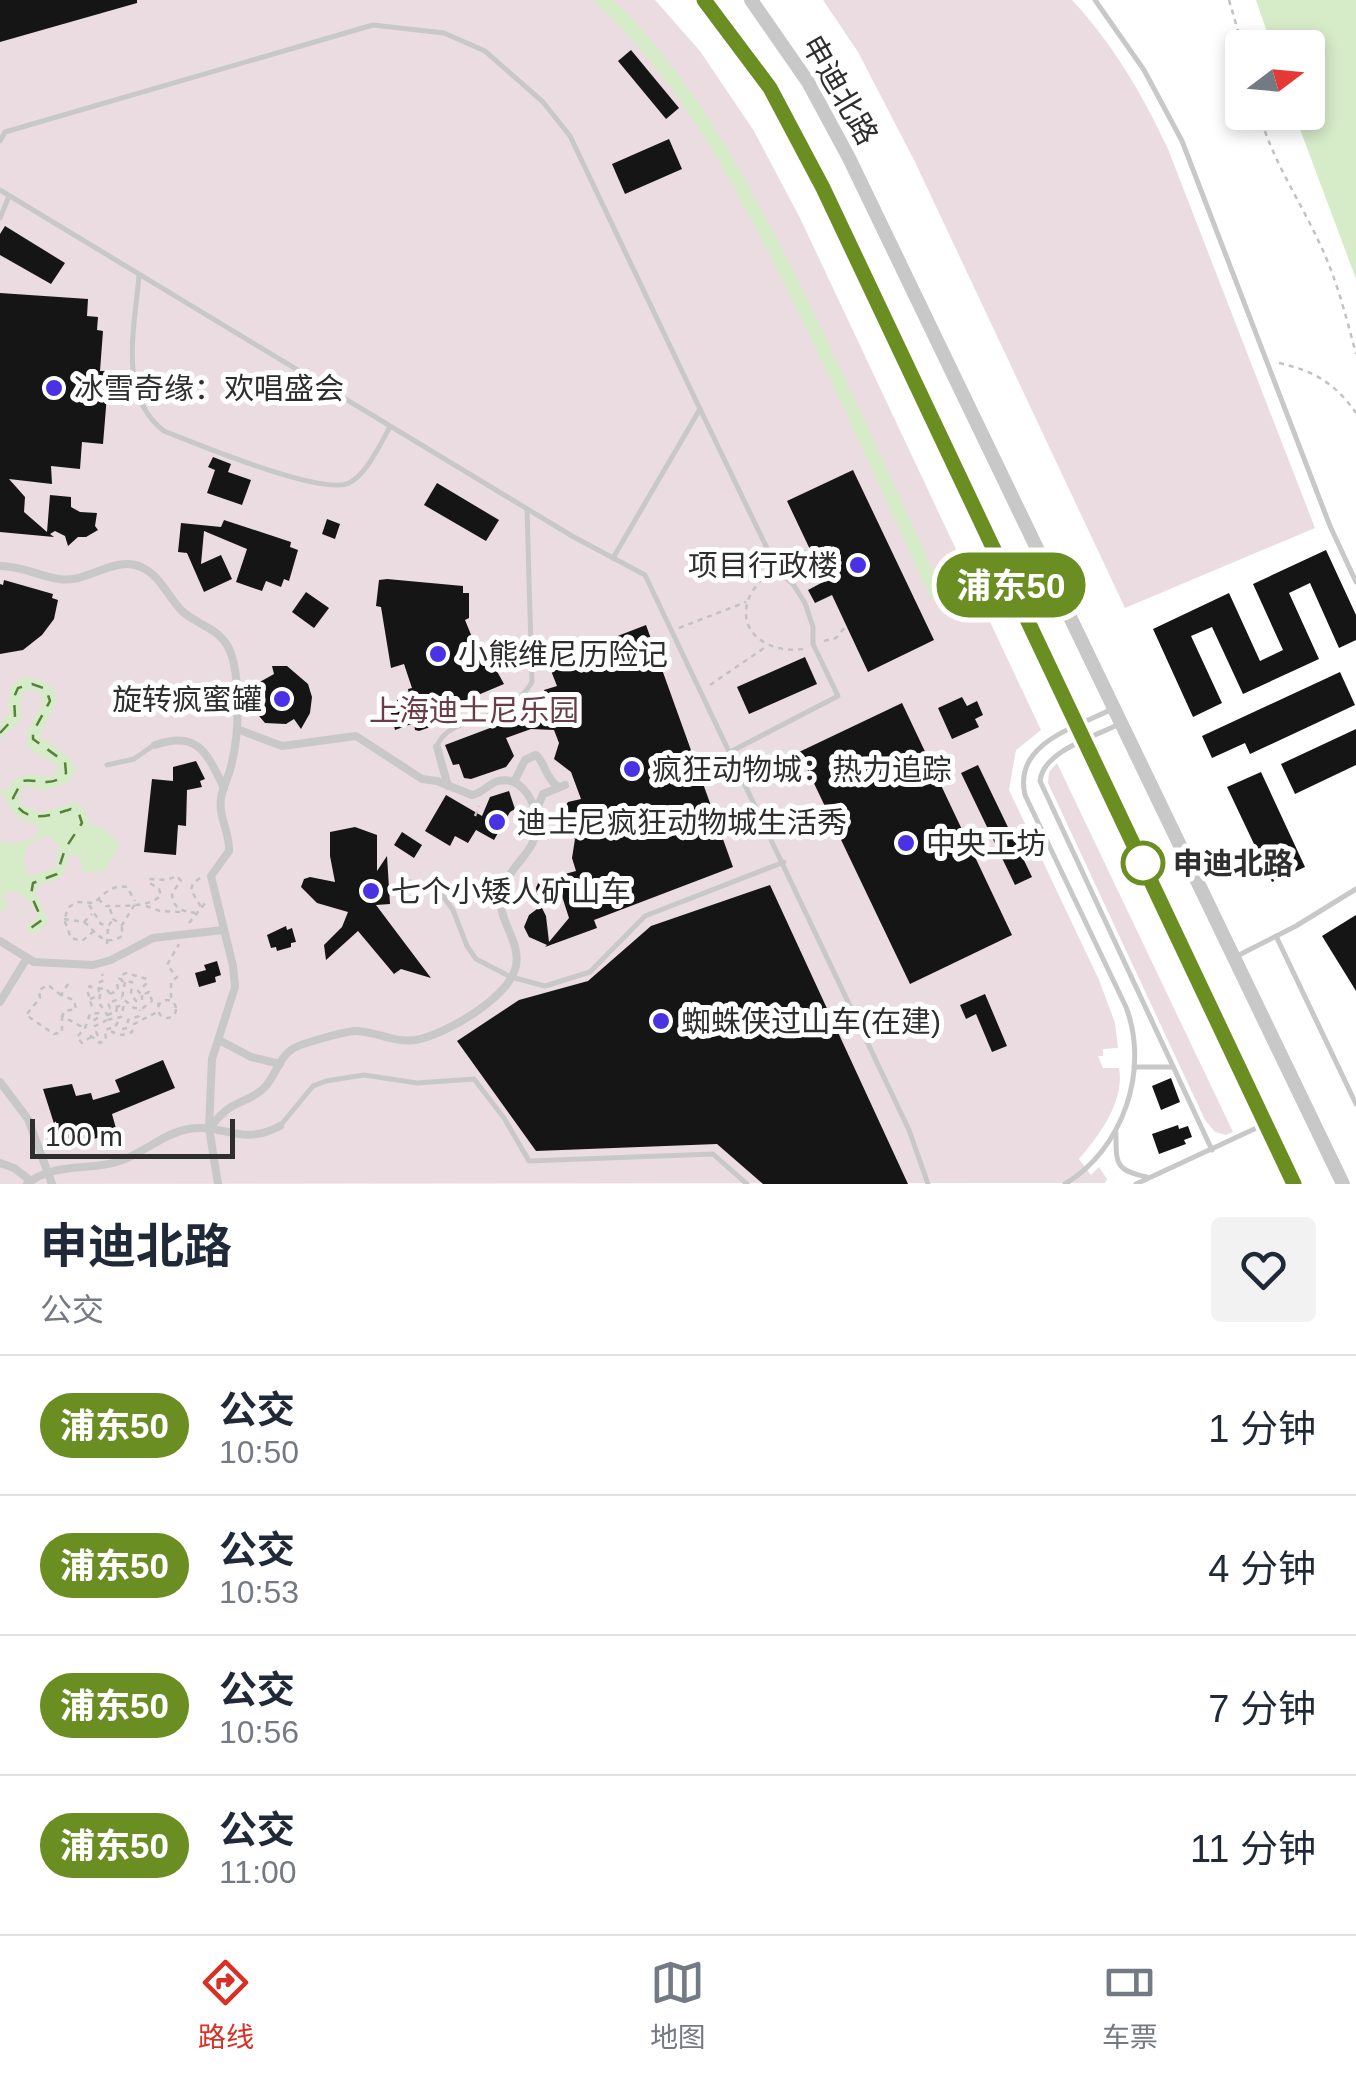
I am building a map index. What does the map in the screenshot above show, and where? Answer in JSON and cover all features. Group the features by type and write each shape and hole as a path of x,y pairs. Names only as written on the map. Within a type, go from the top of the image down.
{"street":[{"name":"申迪北路","path":"704,0 751,61 794,130 884,312 1294,1184"},
{"name":"申迪北路","path":"751,0 808,82 836,133 1343,1184"},
{"path":"0,566 19,566 60,580 128,564 140,566 156,578 185,614 228,644 238,729 221,814 230,838 229,851 211,876 233,966 234,987 212,1058 209,1128 218,1184"},
{"path":"209,1128 231,1107 257,1095 294,1048 356,1031 415,1040 443,1031 488,1002 511,977 516,954 501,911 500,896 512,870 533,845 538,827 536,811 523,788 514,782 500,780 472,796 410,772 356,736 282,746 238,729"},
{"path":"155,745 180,738 197,744 224,788"},
{"path":"437,747 448,786"},
{"path":"514,782 524,760 536,754 548,780 561,786 542,794 536,811"},
{"path":"0,942 27,958 47,964 99,963 153,938 223,930"},
{"path":"0,1002 27,958"},
{"path":"219,1040 251,1058 280,1064"},
{"path":"0,1082 28,1119 52,1184"},
{"path":"0,1163 14,1168 29,1182 47,1172 122,1160 176,1132 209,1128 262,1136 280,1126"}],"lane":[{"path":"1095,0 1144,70 1182,140 1330,526 1356,582"},
{"path":"0,142 5,132 373,25 444,33 485,51 543,102 570,136 776,565 805,603 813,626 813,644 838,696 732,752"},
{"path":"0,190 390,428 646,575 909,1130 928,1184"},
{"path":"0,218 10,196"},
{"path":"140,276 131,367 147,418 164,431 333,487 351,482 390,428"},
{"path":"613,558 700,409"},
{"path":"437,747 439,738 448,730 501,711 525,694 532,682 527,509"},
{"path":"1065,1184 1090,1165 1127,1110 1135,1039 1131,1021 1025,795 1022,780 1030,754 1040,745 1114,708"},
{"path":"1122,723 1052,759 1041,772 1040,781 1212,1150"},
{"path":"107,765 134,759 155,745"},
{"path":"401,880 436,888 454,910 476,959 511,977 545,986 590,972 645,916 784,862"},
{"path":"1235,957 1356,889"},
{"path":"1276,936 1356,1104"},
{"path":"1134,1067 1173,1067"},
{"path":"280,1126 313,1086 326,1081 364,1075 417,1084 474,1080 504,1118 530,1161 713,1154 746,1184"},
{"path":"1136,1184 1266,1124"},
{"path":"1116,1130 1120,1167 1127,1173 1150,1178"}],"path":[{"path":"1229,0 1238,30"},
{"path":"1266,130 1321,246 1343,303 1356,354"},
{"path":"1267,360 1304,368 1326,378 1356,413"},
{"path":"673,630 747,602 767,570 795,546 802,554 810,548"},
{"path":"747,602 749,621 763,645 783,650 806,648 836,638 846,626"},
{"path":"146,906 162,896 149,878 166,880 176,876 180,881 172,898 182,912"},
{"path":"201,906 191,890 193,883 211,876"},
{"path":"82,941 67,933 64,920 69,906 88,903 120,886 130,890 136,903"},
{"path":"98,899 110,906 136,903 160,912 195,914"},
{"path":"88,903 102,924 108,925"},
{"path":"64,920 84,922 108,942 122,936 122,925 136,903"},
{"path":"110,906 113,920 122,925"},
{"path":"84,922 93,913"},
{"path":"108,942 108,925 113,920"},
{"path":"82,941 94,931"},
{"path":"82,941 83,949"},
{"path":"99,963 104,980 98,982 102,996 99,1003 107,1018"},
{"path":"122,998 126,973 146,979 138,991 142,995"},
{"path":"110,994 118,990 118,979 123,979 132,982 131,994 136,1001 142,1000 142,995"},
{"path":"61,995 68,984"},
{"path":"44,986 61,995 74,1000 76,1005 76,1009 65,1011 62,1016 62,1032 54,1034 26,1014 40,998 39,990 44,986"},
{"path":"92,988 86,989 94,1012 100,1016 94,1021 96,1026 116,1014 118,1006"},
{"path":"90,999 106,988 110,1008 125,1007 113,1034 130,1034 134,1024 159,1011"},
{"path":"142,995 148,992 152,1001 160,1005"},
{"path":"169,997 176,1003 169,1018 159,1017 159,1011 169,997"},
{"path":"110,1000 122,998 140,1009"},
{"path":"122,1029 152,1001"},
{"path":"94,1012 78,1034 79,1042 96,1032 98,1036"},
{"path":"62,1016 85,1028"},
{"path":"107,1018 117,1020"},
{"path":"91,1037 97,1043 103,1042 106,1030 116,1026"}],"green space":[{"name":"上海迪士尼乐园","path":"0,0 655,0 700,51 754,131 800,218 1041,730 1016,750 1009,790 1099,980 1115,1023 1118,1048 1103,1049 1103,1056 1098,1056 1103,1068 1119,1068 1118,1093 1102,1129 1079,1159 1091,1175 1099,1167 1107,1179 1105,1183 0,1184"},
{"path":"823,0 1072,0 1126,71 1168,149 1315,528 1125,608 915,162 858,52"},
{"path":"1057,763 1233,1132 1215,1132 1205,1120 1048,783 1049,772"}],"shaded area":[{"path":"1256,0 1356,0 1356,279 1300,130 1325,130 1325,30 1266,30"},
{"path":"24,677 42,681 55,690 56,702 39,736 70,758 76,770 68,783 43,790 24,785 20,804 41,813 75,802 84,809 91,825 103,828 120,844 105,871 84,873 80,858 70,854 61,878 38,885 36,895 48,919 42,929 30,935 26,925 36,920 38,914 27,899 13,890 3,895 7,908 0,913 0,840 26,841 35,836 39,826 16,817 0,791 22,776 53,777 59,766 32,751 26,742 28,729 43,704 39,691 21,694 21,721 0,739 1,723 10,712 10,692","holes":["50,836 59,847 56,868 29,876 24,855 30,844"]}],"building":[{"path":"0,0 137,0 137,3 0,42"},
{"path":"631,50 679,108 666,119 618,61"},
{"path":"669,139 682,169 625,194 612,164"},
{"path":"5,226 65,263 51,284 0,255 0,234"},
{"name":"冰雪奇缘：欢唱盛会","path":"0,293 88,299 87,316 98,317 97,330 103,331 100,371 109,371 103,444 82,442 80,469 51,466 52,484 9,479 25,497 24,512 47,532 50,495 71,497 71,507 97,513 98,530 78,537 68,546 65,536 55,531 50,534 54,537 0,532"},
{"path":"213,457 231,464 228,472 251,480 242,505 207,493 215,470 208,467"},
{"name":"项目行政楼","path":"853,470 934,640 868,672 832,595 815,603 808,590 825,581 787,501"},
{"path":"437,483 499,520 486,541 424,505"},
{"path":"327,519 340,524 335,539 322,534"},
{"path":"224,520 291,542 290,547 298,550 289,581 284,579 281,587 266,581 262,591 236,582 247,549 204,531 201,564 221,555 232,579 204,592 187,553 178,552 181,523 221,527"},
{"path":"1326,550 1356,615 1356,640 1339,648 1310,583 1289,593 1319,659 1243,694 1212,627 1191,636 1222,703 1193,717 1153,629 1229,593 1260,661 1283,650 1253,584"},
{"path":"4,580 53,594 52,598 58,600 54,619 42,635 23,650 0,654 0,584"},
{"name":"小熊维尼历险记","path":"379,580 463,586 463,593 469,593 469,618 465,620 476,647 482,644 504,684 459,703 460,711 451,714 453,719 419,731 414,723 395,730 389,705 397,703 397,698 409,694 408,689 412,688 404,664 391,668 381,607 376,606"},
{"path":"306,592 329,608 314,628 292,612"},
{"name":"疯狂动物城：热力追踪","path":"646,625 733,867 594,920 597,928 545,947 529,937 524,927 529,915 541,906 549,942 569,918 561,893 539,905 536,888 539,881 576,871 572,858 575,839 563,832 558,816 568,802 581,799 571,772 554,759 559,743 554,730 531,729 506,738 514,756 506,767 471,779 464,778 459,764 453,765 445,745 506,722 507,725 528,718 555,718 544,690 557,686 548,663"},
{"path":"805,657 817,684 749,714 737,687"},
{"name":"旋转疯蜜罐","path":"272,666 287,666 308,684 312,697 310,713 301,729 294,719 286,724 265,723 254,710 253,692 258,683 274,674"},
{"path":"1340,672 1355,705 1250,754 1245,743 1212,758 1202,736"},
{"path":"962,697 967,706 977,701 983,715 975,719 979,727 952,739 938,708"},
{"name":"中央工坊","path":"902,703 1012,935 910,984 799,752"},
{"path":"1356,729 1356,765 1295,794 1281,764"},
{"path":"196,761 205,779 200,781 202,787 187,790 186,826 178,825 176,855 144,852 152,779 173,781 173,767"},
{"path":"978,765 1032,877 1015,885 961,773"},
{"path":"1261,772 1305,867 1272,882 1227,787"},
{"path":"509,791 515,809 494,840 476,830 468,843 455,836 450,846 425,831 446,795 482,816 490,797"},
{"path":"355,827 377,835 377,871 387,856 390,904 376,905 431,978 401,969 394,974 358,931 326,960 324,945 342,927 348,912 317,903 301,887 304,879 310,877 335,882 330,832"},
{"path":"402,832 422,845 414,858 394,845"},
{"name":"蜘蛛侠过山车(在建)","path":"770,885 908,1184 763,1184 717,1144 536,1151 457,1041 519,1000 588,981 651,926"},
{"path":"1356,915 1356,991 1322,936"},
{"path":"286,926 287,930 292,928 296,942 277,951 276,947 271,948 267,935"},
{"path":"217,961 221,975 215,977 216,982 199,987 195,973"},
{"path":"985,994 1007,1046 992,1052 976,1014 966,1019 960,1005"},
{"path":"163,1060 175,1088 112,1114 117,1132 84,1142 83,1137 67,1140 65,1135 58,1136 43,1089 72,1084 76,1096 91,1093 93,1100 120,1092 115,1080"},
{"path":"1171,1078 1180,1102 1161,1110 1152,1086"},
{"path":"1178,1125 1179,1129 1188,1126 1192,1137 1184,1140 1186,1144 1159,1154 1152,1134"}],"waterway":[{"path":"602,0 630,27 680,89 744,193 821,344 936,593"}],"ferry route":[{"path":"0,733 15,717 14,697 18,688 32,684 46,689 50,701 33,739 65,762 66,773 50,782 22,781 13,798 30,815 46,816 71,809 79,814 82,823 65,849 57,874 33,883 31,895 42,920 28,930"}],"bus line":[{"name":"浦东50","path":"704,0 770,88 823,188 1294,1184"}],"place":[{"name":"冰雪奇缘：欢唱盛会","path":"54,388"},
{"name":"项目行政楼","path":"858,565"},
{"name":"小熊维尼历险记","path":"438,654"},
{"name":"旋转疯蜜罐","path":"282,699"},
{"name":"疯狂动物城：热力追踪","path":"632,769"},
{"name":"迪士尼疯狂动物城生活秀","path":"497,822"},
{"name":"中央工坊","path":"906,843"},
{"name":"申迪北路","path":"1143,863"},
{"name":"七个小矮人矿山车","path":"371,891"},
{"name":"蜘蛛侠过山车(在建)","path":"661,1021"}]}
